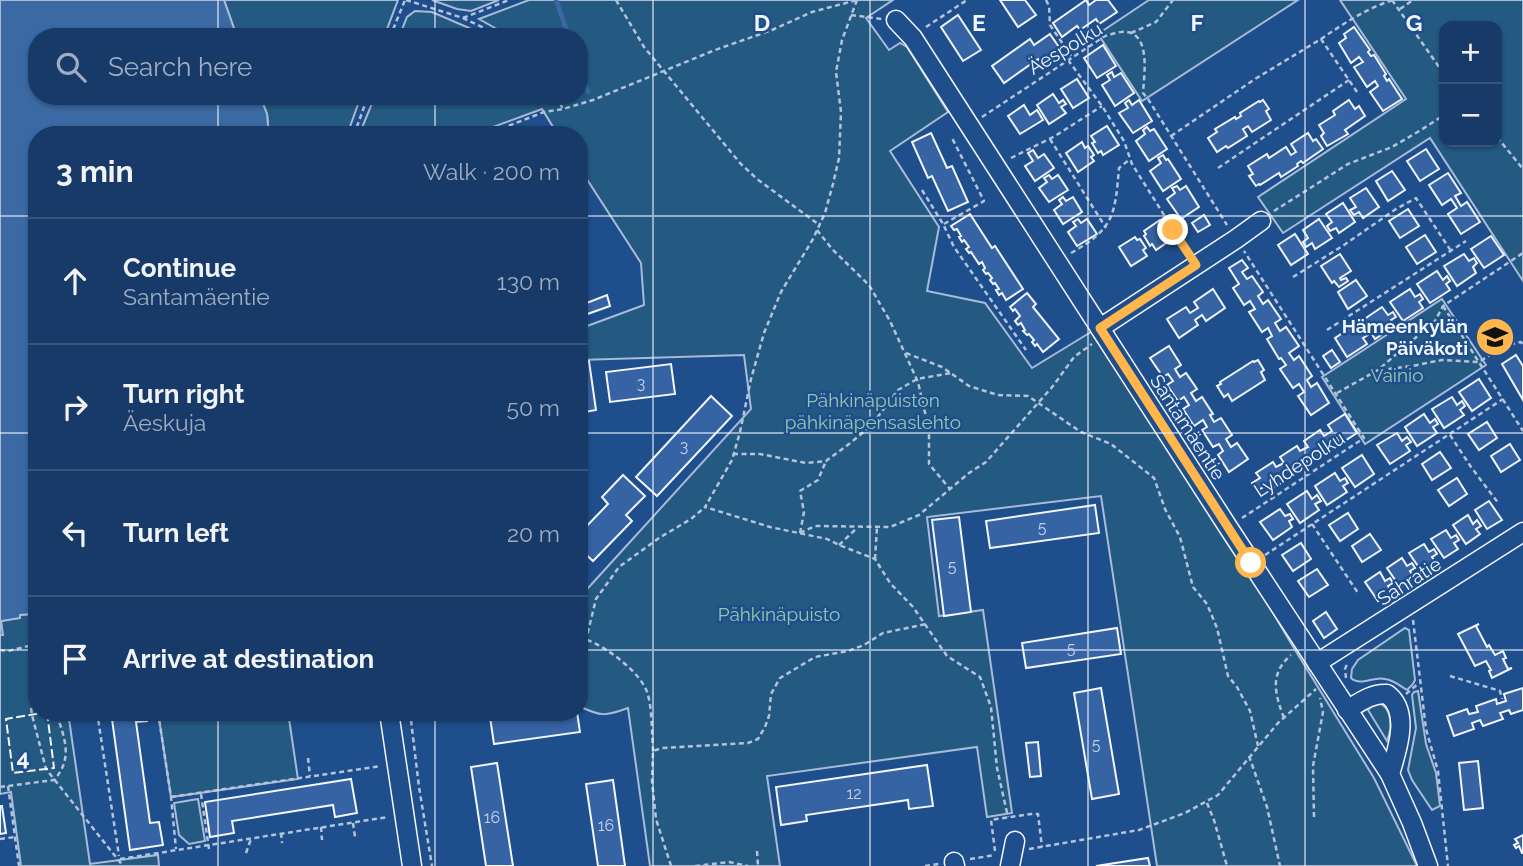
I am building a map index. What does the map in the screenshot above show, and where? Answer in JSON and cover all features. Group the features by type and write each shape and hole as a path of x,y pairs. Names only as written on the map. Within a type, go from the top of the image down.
{"street":[{"name":"Santamäentie","path":"896,20 913,38 1390,774 1428,866"},
{"path":"1103,331 1196,265 1232,232 1261,221"},
{"name":"Sahratie","path":"1317,663 1523,532"},
{"path":"1347,710 1379,694 1387,694 1397,705 1400,734 1390,774"},
{"path":"390,721 412,866"}],"path":[{"path":"394,28 406,0 483,28"},
{"path":"463,19 509,0"},
{"path":"616,0 644,47 740,163 819,225"},
{"path":"836,0 840,4"},
{"path":"588,102 812,12 857,0"},
{"path":"588,632 596,599 619,567 705,507 733,454 764,333 781,292 817,230 834,184 839,158 841,111 836,72 842,40 857,0"},
{"path":"920,31 967,0"},
{"path":"1046,0 1050,25 1124,141 1139,175 1196,265"},
{"path":"1132,33 1156,22 1173,0"},
{"path":"1171,136 1349,20 1392,0 1439,67"},
{"path":"1400,9 1413,0"},
{"path":"850,15 896,20"},
{"name":"Äespolku","path":"970,125 1105,36 1121,32 1132,33 1141,41 1145,62 1143,93 1232,232"},
{"path":"1321,39 1357,92"},
{"path":"1218,168 1349,80"},
{"path":"357,126 365,105"},
{"path":"561,105 563,109"},
{"path":"508,126 544,112 576,105"},
{"path":"1005,161 1050,138 1102,106"},
{"path":"1261,221 1315,183 1348,164 1392,146 1439,118"},
{"path":"943,224 984,201 951,136"},
{"path":"1050,138 1105,228"},
{"path":"1502,143 1523,169"},
{"path":"1068,255 1090,242 1105,228 1116,202 1119,168 1130,159"},
{"path":"922,190 954,247 1026,350"},
{"path":"1293,277 1416,198 1451,251"},
{"path":"817,230 832,249 869,285 890,321 917,379 929,430 929,464 950,489"},
{"name":"Lyhdepolku","path":"1228,527 1364,438 1232,232"},
{"path":"1327,330 1466,241"},
{"path":"1336,394 1378,370 1435,321 1443,306 1523,253"},
{"path":"1443,306 1523,431"},
{"path":"800,533 815,526 890,527 919,515 986,462 1053,386 1074,357 1103,331"},
{"path":"1378,370 1442,360 1479,362 1504,346 1521,342 1523,345"},
{"path":"906,354 942,367 969,386 998,395 1028,396 1081,432 1111,444 1154,478 1165,509 1180,537 1193,587 1207,604 1217,628 1228,676 1250,711 1258,746"},
{"path":"800,533 804,512 800,491 818,480 826,461 871,426 898,390 917,379 951,373"},
{"path":"1262,556 1503,399"},
{"path":"1450,435 1499,504"},
{"path":"733,454 760,454 806,463 826,461"},
{"path":"705,507 770,527 827,539 875,559"},
{"path":"1312,524 1358,593"},
{"path":"877,527 875,559 890,583 913,607 947,656 981,677 991,707 997,768 1008,817"},
{"path":"839,545 857,528"},
{"path":"1412,619 1426,729 1438,771 1446,866"},
{"path":"653,751 662,748 748,743 758,739 769,716 771,694 780,678 815,657 848,651 883,633 926,624"},
{"path":"588,641 596,643 627,667 642,681 648,695 656,819 671,866"},
{"path":"1284,718 1276,694 1278,672 1284,662 1305,644"},
{"path":"0,650 8,652 28,646"},
{"path":"1347,680 1345,669 1351,659"},
{"path":"1450,676 1500,691 1502,699"},
{"path":"1406,694 1419,683"},
{"path":"1012,853 1139,831 1185,813 1218,795 1278,723 1317,688 1323,712 1314,766 1314,817"},
{"path":"34,721 46,769 120,859"},
{"path":"0,787 54,780 65,763 64,735 59,721"},
{"path":"98,721 123,866"},
{"path":"159,721 176,849"},
{"path":"412,721 432,866"},
{"path":"1250,756 1268,807 1280,866"},
{"path":"308,758 310,777"},
{"path":"170,797 381,766"},
{"path":"8,786 19,866"},
{"path":"201,794 209,849"},
{"path":"1207,801 1227,866"},
{"path":"120,859 388,817"},
{"path":"352,822 355,837"},
{"path":"321,827 322,840"},
{"path":"281,833 282,843"},
{"path":"0,839 15,837"},
{"path":"246,853 251,838"},
{"path":"757,850 758,866"},
{"path":"695,866 729,862 748,866"}],"green space":[{"path":"224,0 398,0 387,28 234,28"},
{"path":"432,0 499,0 471,11"},
{"name":"Pähkinäpuisto","path":"529,0 893,0 866,18 889,50 900,43 907,47 948,112 890,151 939,227 927,291 985,303 1032,368 1091,332 1239,555 1374,778 1417,866 1157,866 1101,496 927,517 939,616 983,610 1012,813 987,817 977,747 767,776 780,866 650,866 628,708 604,714 588,710 588,588 751,409 744,355 588,360 588,326 644,305 641,263 588,181 588,126 552,126 542,109 496,126 363,126 371,105 588,105 588,28 495,28 479,19"},
{"path":"1149,0 1298,0 1142,101 1098,34"},
{"path":"1340,0 1523,0 1523,281 1430,138 1283,233 1258,197 1406,99"},
{"path":"415,11 432,12 469,28 403,28 407,17"},
{"path":"264,105 358,105 350,126 268,126"},
{"name":"Vainio","path":"1442,299 1486,365 1365,444 1322,377"},
{"path":"28,614 28,721 69,721 90,864 158,855 159,866 21,866 11,792 0,794 1,621 20,618 20,615"},
{"path":"1405,628 1409,630 1415,680 1407,690 1381,678 1359,682 1351,678 1352,669 1358,660"},
{"path":"1418,691 1426,744 1436,773 1440,806 1432,810 1408,770 1416,728 1412,695"},
{"path":"1379,703 1389,714 1390,731 1387,741 1368,710"},
{"path":"159,721 289,721 298,779 171,797"},
{"path":"198,799 205,841 189,844 179,835 174,803"}],"shaded area":[{"path":"0,0 224,0 234,28 28,28 28,105 264,105 268,126 28,126 28,614 1,621 3,635 0,635"}],"building":[{"path":"1000,0 1025,0 1036,15 1018,27"},
{"path":"1086,0 1089,5 1096,0 1108,0 1117,12 1099,24 1096,19 1080,30 1077,26 1062,37 1053,23"},
{"path":"958,15 981,50 963,61 941,27"},
{"path":"1354,27 1370,50 1368,52 1371,56 1374,55 1386,74 1384,76 1387,81 1389,79 1402,99 1383,111 1370,92 1378,86 1375,81 1367,87 1354,67 1363,62 1359,57 1351,63 1339,43 1346,38 1344,34"},
{"path":"1050,34 1061,50 1042,64 1038,59 1004,83 992,66 1030,39 1034,45"},
{"path":"1103,45 1116,66 1097,78 1084,58"},
{"path":"1112,72 1114,77 1121,73 1134,93 1115,106 1102,85 1110,80 1107,75"},
{"path":"1077,79 1089,98 1073,108 1061,89"},
{"path":"1053,94 1059,103 1063,100 1066,104 1061,107 1066,113 1049,124 1037,105"},
{"path":"1129,100 1132,105 1139,100 1152,121 1133,133 1119,113 1128,108 1125,103"},
{"path":"1263,100 1269,109 1266,111 1271,120 1252,132 1248,126 1243,129 1247,136 1217,152 1208,138 1217,132 1215,129 1241,116 1240,113"},
{"path":"1349,100 1355,109 1359,106 1365,116 1345,130 1348,134 1327,146 1319,125 1335,115 1333,111"},
{"path":"1024,105 1030,115 1037,110 1043,120 1020,134 1008,116"},
{"path":"1107,126 1119,145 1103,155 1101,151 1098,153 1091,136"},
{"path":"1147,127 1150,131 1154,129 1167,149 1149,161 1136,141 1145,134 1143,130"},
{"path":"931,133 947,168 952,166 968,202 948,211 932,176 928,178 912,142"},
{"path":"1308,133 1323,149 1303,163 1301,161 1281,177 1279,173 1256,186 1249,176 1253,174 1248,166 1267,154 1269,158 1286,147 1291,155 1296,152 1291,144"},
{"path":"1082,142 1094,155 1091,157 1094,161 1078,172 1066,153"},
{"path":"1426,149 1439,169 1420,181 1407,161"},
{"path":"1033,150 1038,158 1044,154 1054,168 1035,181 1025,166 1033,161 1028,153"},
{"path":"1163,155 1181,179 1163,191 1150,171 1161,163 1158,158"},
{"path":"1392,171 1405,190 1388,201 1376,181"},
{"path":"1448,173 1461,193 1455,196 1461,206 1467,202 1480,222 1461,234 1448,214 1457,208 1451,199 1442,205 1429,185"},
{"path":"1049,175 1052,179 1058,175 1068,190 1049,202 1039,188 1047,182 1044,178"},
{"path":"1177,186 1180,190 1186,186 1199,207 1181,219 1167,199 1175,193 1172,188"},
{"path":"1366,188 1379,207 1363,218 1359,212 1354,215 1350,210 1356,207 1350,198"},
{"path":"1063,197 1066,201 1073,197 1082,212 1063,224 1054,210 1062,204 1059,200"},
{"path":"1343,203 1355,222 1339,233 1336,228 1330,231 1327,226 1332,222 1326,214"},
{"path":"1408,209 1419,226 1400,238 1389,221"},
{"path":"970,214 1023,289 1006,300 1002,293 999,295 996,290 999,289 990,280 992,278 983,270 985,268 982,262 979,264 971,252 969,253 966,249 969,247 964,240 962,242 957,229 954,230 951,226"},
{"path":"1204,215 1210,225 1198,232 1192,223"},
{"path":"1078,219 1081,223 1087,219 1097,234 1077,246 1068,232 1076,226 1073,222"},
{"path":"1319,219 1332,238 1315,249 1312,243 1306,247 1303,242 1308,238 1303,230"},
{"path":"1160,220 1172,239 1156,250 1152,244 1150,246 1144,231"},
{"path":"1295,234 1308,254 1291,265 1278,245"},
{"path":"1425,235 1436,252 1417,264 1406,247"},
{"path":"1491,236 1504,255 1484,268 1471,249"},
{"path":"1135,237 1140,239 1146,248 1143,250 1147,256 1131,266 1119,247"},
{"path":"1340,254 1351,271 1340,278 1346,278 1348,281 1339,287 1334,281 1332,283 1321,266"},
{"path":"1464,254 1469,261 1474,258 1477,263 1473,267 1476,273 1457,286 1444,266"},
{"path":"1242,260 1248,268 1242,272 1247,279 1252,276 1263,292 1258,296 1263,304 1268,300 1281,319 1275,323 1280,331 1286,327 1299,346 1289,353 1294,360 1299,356 1312,376 1307,380 1311,387 1317,383 1329,403 1311,415 1298,396 1304,392 1299,384 1293,388 1280,369 1286,365 1279,359 1267,339 1272,336 1268,328 1262,332 1249,312 1255,309 1250,301 1244,305 1233,288 1239,284 1229,268"},
{"path":"1437,271 1443,280 1447,276 1450,281 1446,284 1450,290 1430,303 1417,284"},
{"path":"1356,280 1367,296 1348,309 1338,292"},
{"path":"1213,289 1225,308 1206,321 1202,315 1195,320 1198,325 1179,338 1167,319 1186,307 1190,313 1198,308 1194,302"},
{"path":"1410,289 1415,297 1420,294 1423,299 1419,302 1423,308 1403,321 1390,302"},
{"path":"1027,293 1036,304 1033,307 1059,339 1043,352 1037,344 1035,346 1029,334 1023,331 1025,330 1021,323 1018,325 1015,321 1020,316 1010,307"},
{"path":"607,295 610,306 588,314 588,302"},
{"path":"1382,307 1388,315 1393,312 1396,317 1391,320 1395,326 1375,339 1363,320"},
{"path":"1355,325 1360,333 1365,330 1368,335 1363,338 1367,344 1347,357 1335,338"},
{"path":"1169,346 1181,365 1175,369 1180,377 1186,373 1197,389 1191,393 1196,401 1202,397 1213,414 1210,415 1214,422 1221,418 1232,435 1226,439 1231,447 1237,443 1248,459 1229,472 1218,455 1223,451 1219,444 1213,447 1202,430 1207,427 1203,420 1194,426 1183,409 1189,405 1184,397 1178,401 1167,385 1173,381 1168,374 1163,377 1150,358"},
{"path":"1332,350 1340,362 1331,368 1323,356"},
{"path":"1516,355 1523,366 1523,400 1502,364"},
{"path":"1258,360 1264,370 1261,372 1265,380 1232,401 1228,394 1224,397 1217,386 1220,382"},
{"path":"588,361 596,410 588,411"},
{"path":"671,364 675,394 610,402 606,372"},
{"path":"1479,379 1491,398 1472,411 1459,392"},
{"path":"711,396 732,416 657,496 636,477"},
{"path":"1452,397 1457,405 1462,401 1465,406 1460,410 1464,415 1444,428 1432,409"},
{"path":"1345,414 1357,433 1340,444 1337,438 1329,443 1333,449 1316,460 1313,454 1305,459 1309,465 1292,476 1289,470 1281,475 1285,481 1268,491 1265,486 1257,491 1252,483 1260,478 1256,473 1273,462 1276,467 1284,463 1280,457 1297,446 1300,451 1308,447 1304,441 1320,430 1324,436 1332,431 1328,425"},
{"path":"1424,414 1430,423 1435,419 1438,424 1433,427 1437,433 1417,446 1405,427"},
{"path":"1487,422 1497,438 1479,450 1468,434"},
{"path":"1397,433 1402,441 1407,437 1411,442 1406,445 1410,451 1390,464 1377,445"},
{"path":"1510,444 1520,460 1501,472 1491,456"},
{"path":"1440,452 1451,468 1432,480 1422,464"},
{"path":"1362,455 1374,474 1355,487 1342,468"},
{"path":"1335,473 1340,481 1345,478 1348,483 1343,486 1347,492 1327,505 1315,486"},
{"path":"623,475 645,496 626,515 632,521 593,561 588,556 588,525 608,504 602,497"},
{"path":"1457,478 1467,494 1449,506 1438,490"},
{"path":"1307,491 1312,499 1317,495 1321,501 1315,504 1319,510 1300,523 1287,504"},
{"path":"1489,501 1502,520 1487,529 1475,510"},
{"path":"1095,505 1099,533 990,548 986,521"},
{"path":"1280,509 1285,516 1290,514 1293,519 1289,521 1292,527 1273,540 1260,522"},
{"path":"1348,513 1358,529 1340,541 1329,525"},
{"path":"1468,515 1473,524 1477,520 1481,526 1476,529 1480,534 1466,544 1453,525"},
{"path":"959,517 971,612 944,616 932,520"},
{"path":"1446,530 1451,538 1456,535 1459,540 1454,543 1458,549 1444,558 1431,539"},
{"path":"1370,534 1381,550 1362,562 1352,546"},
{"path":"1301,543 1311,559 1293,571 1282,555"},
{"path":"1424,544 1429,552 1434,549 1437,554 1432,557 1436,563 1422,572 1409,553"},
{"path":"1402,558 1407,566 1412,563 1415,568 1410,571 1414,577 1400,587 1387,568"},
{"path":"1317,569 1328,585 1309,597 1298,581"},
{"path":"1380,572 1385,581 1390,578 1393,583 1388,586 1392,591 1378,601 1365,582"},
{"path":"1326,612 1337,629 1324,638 1313,621"},
{"path":"1479,624 1476,626 1487,647 1489,645 1495,655 1503,651 1506,658 1503,659 1508,669 1512,668 1492,678 1486,661 1475,666 1458,634"},
{"path":"1117,628 1121,654 1026,668 1022,643"},
{"path":"1101,688 1119,794 1092,799 1074,693"},
{"path":"1523,688 1523,710 1511,714 1509,710 1500,713 1503,719 1483,726 1480,720 1472,723 1474,729 1454,736 1447,716 1467,709 1469,714 1478,712 1476,706 1496,699 1497,704 1506,701 1504,694"},
{"path":"112,721 147,721 136,722 150,823 159,822 163,845 130,850"},
{"path":"491,721 578,721 580,732 494,744"},
{"path":"1038,742 1041,776 1030,777 1026,743"},
{"path":"1478,761 1483,808 1464,810 1459,763"},
{"path":"497,763 513,866 486,866 471,767"},
{"path":"927,765 933,806 909,809 908,800 806,815 807,821 781,825 776,787"},
{"path":"351,779 357,813 335,817 333,805 232,821 234,833 210,837 205,802"},
{"path":"613,780 625,866 598,866 586,784"},
{"path":"0,806 6,833 0,834"},
{"path":"1523,835 1522,853 1519,846 1516,848 1514,845 1518,843 1515,839"},
{"path":"1148,858 1150,866 1096,866"}],"waterway":[{"path":"556,0 566,28"}],"fence":[{"path":"28,715 6,719 13,773 54,768 48,721"}],"place":[{"name":"Hämeenkylän Päiväkoti","path":"1495,337"}],"route":[{"path":"1173,230 1196,265 1100,328 1251,563"}],"park label":[{"name":"Pähkinäpuiston pähkinäpensaslehto","path":"873,411"}]}
